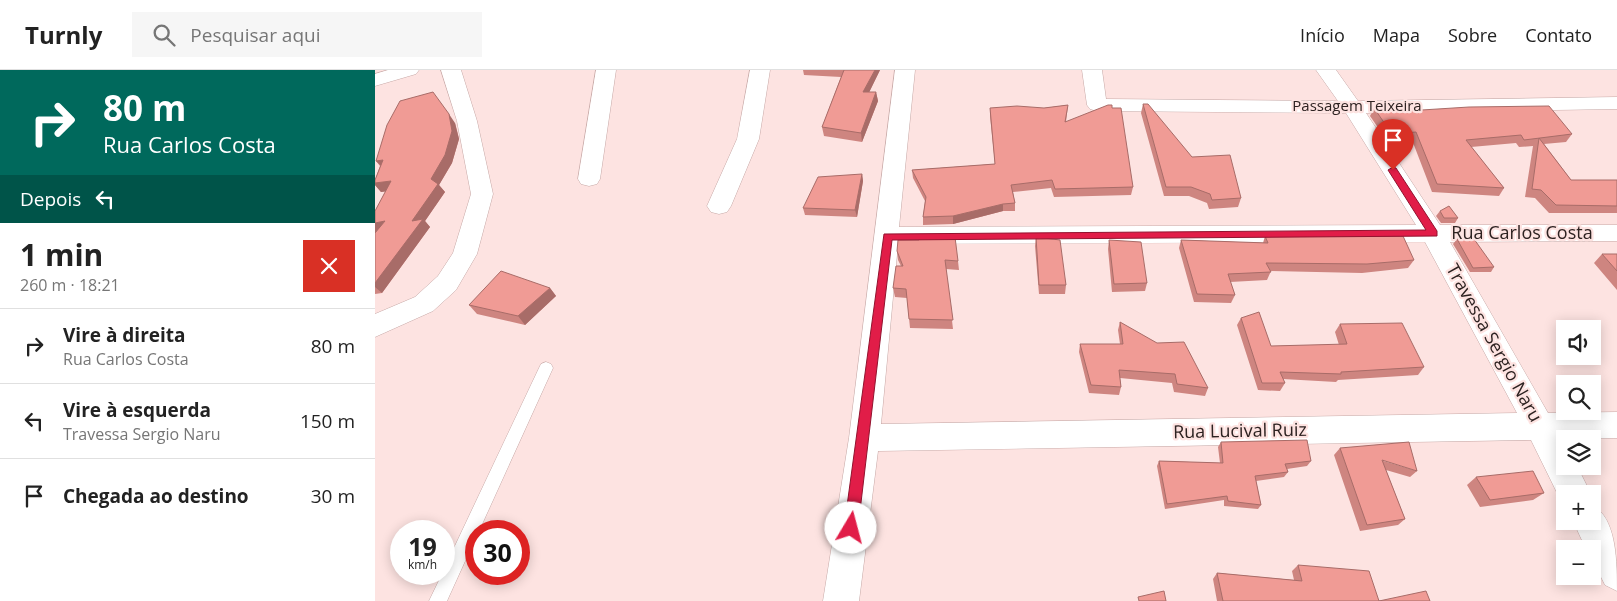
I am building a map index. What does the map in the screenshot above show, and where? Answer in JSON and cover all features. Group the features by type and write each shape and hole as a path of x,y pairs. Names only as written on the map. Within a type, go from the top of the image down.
{"street":[{"path":"375,80 409,70"},
{"path":"375,326 424,304 447,283 465,254 482,194 467,121 451,70"},
{"path":"589,179 606,70"},
{"path":"719,206 748,139 760,70"},
{"path":"841,601 864,438 905,70"},
{"name":"Passagem Teixeira","path":"1092,70 1097,105 1353,107 1617,103"},
{"name":"Travessa Sergio Naru","path":"1326,70 1353,107 1433,233 1540,426 1570,485"},
{"name":"Rua Carlos Costa","path":"887,236 1617,233"},
{"name":"Rua Lucival Ruiz","path":"864,438 1617,425"},
{"path":"1595,530 1617,573"}],"lane":[{"path":"438,601 546,368"}],"building":[{"path":"844,70 875,70 863,92 876,92 861,133 822,127"},
{"path":"433,92 449,114 452,131 445,155 431,179 438,184 412,221 423,219 375,283 375,233 385,221 375,223 375,211 391,181 375,183 383,160 376,161 387,125 400,101"},
{"path":"1143,104 1148,104 1192,157 1230,155 1241,198 1212,200 1210,194 1191,187 1166,187"},
{"path":"1068,105 1065,122 1108,105 1112,105 1112,108 1121,108 1133,187 1055,189 1052,180 1011,185 1015,203 953,216 923,217 926,197 912,170 995,164 990,108 1017,106 1044,108"},
{"path":"1549,106 1572,134 1524,140 1521,135 1466,140 1504,188 1437,184 1416,132 1392,134 1374,108 1406,111 1469,107"},
{"path":"1539,138 1571,180 1617,180 1617,206 1556,205 1541,190 1532,189"},
{"path":"862,174 855,210 803,208 818,177"},
{"path":"1449,206 1458,218 1444,218 1440,211"},
{"path":"1265,236 1403,236 1414,260 1367,264 1266,263 1271,272 1228,274 1235,295 1197,294 1181,240 1268,243"},
{"path":"919,237 955,237 958,261 945,260 953,320 909,319 906,289 893,288 896,266 903,266 897,251 898,240 919,240"},
{"path":"1036,237 1060,240 1066,285 1039,285"},
{"path":"1457,239 1474,239 1494,267 1473,268"},
{"path":"1109,240 1141,242 1147,283 1114,284"},
{"path":"1602,254 1617,254 1617,271"},
{"path":"501,271 550,288 518,316 469,305"},
{"path":"1259,312 1271,346 1347,344 1340,324 1402,323 1424,367 1341,372 1341,374 1280,372 1285,383 1262,383 1241,318"},
{"path":"1120,322 1157,343 1184,342 1208,388 1177,384 1175,374 1119,370 1121,387 1091,385 1080,344 1123,344"},
{"path":"1307,440 1311,461 1285,464 1288,472 1255,476 1261,505 1228,501 1227,496 1167,504 1159,461 1223,463 1221,442"},
{"path":"1409,442 1417,471 1382,460 1405,519 1367,525 1340,448"},
{"path":"1533,471 1544,493 1490,500 1476,477"},
{"path":"1298,565 1369,571 1379,601 1223,601 1217,573 1302,581"},
{"path":"1164,591 1166,601 1139,601 1138,597"},
{"path":"1426,591 1430,601 1379,601"}],"route":[{"path":"851,528 864,438 887,236 1433,233 1393,170"}]}
